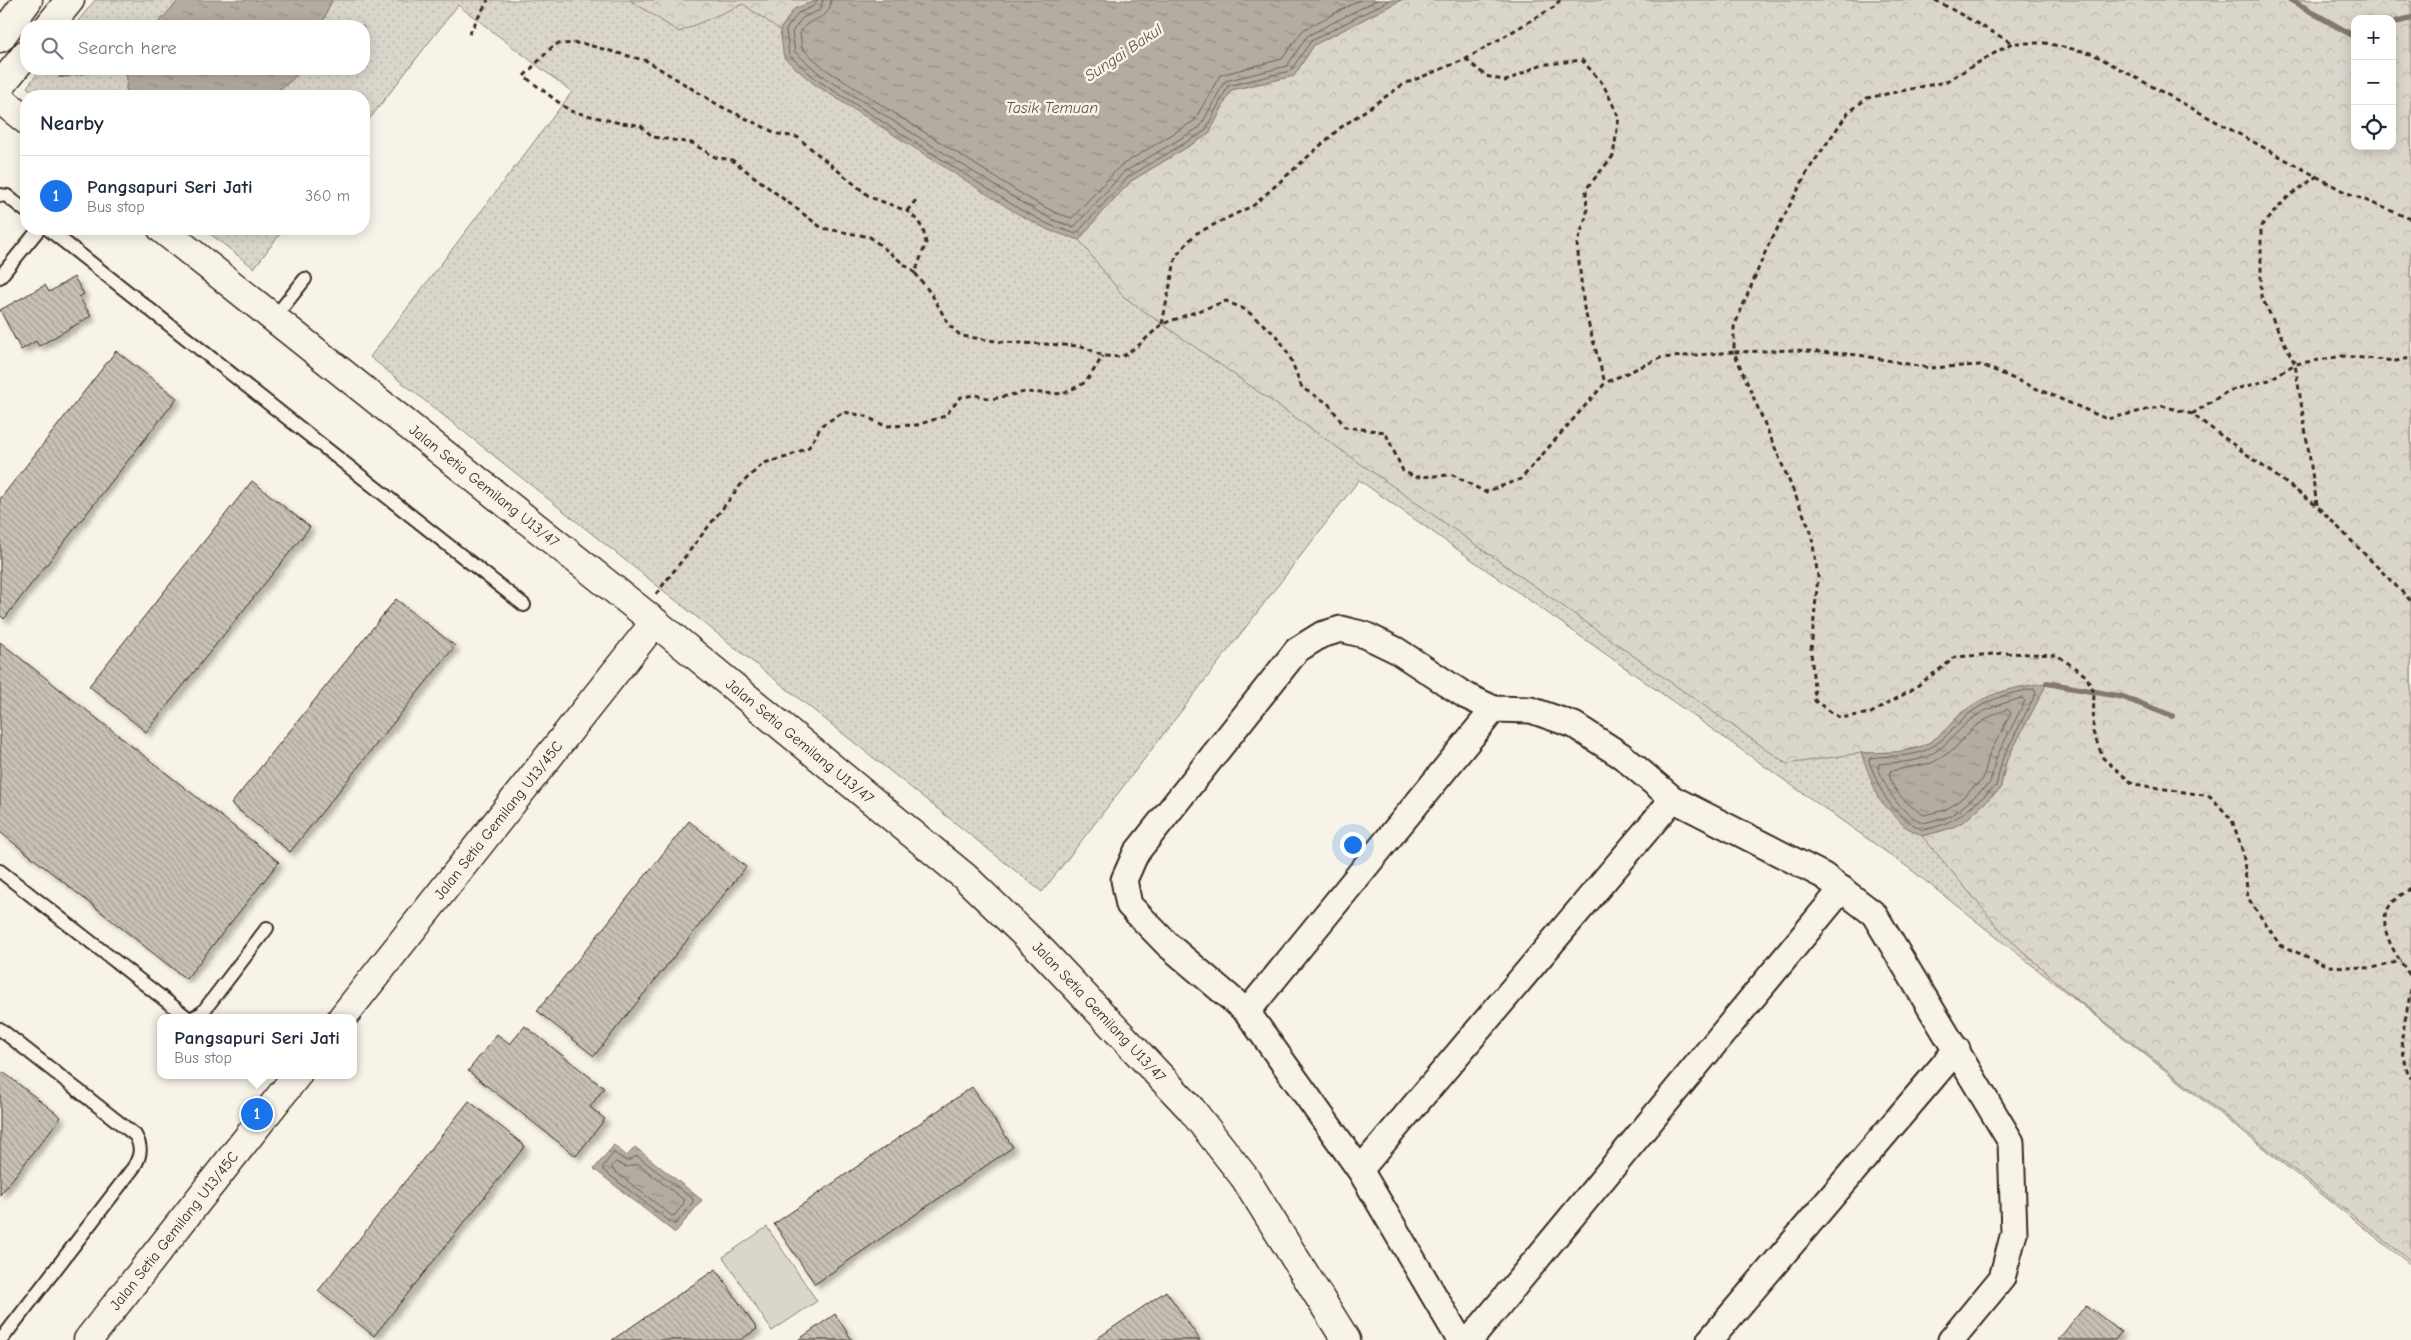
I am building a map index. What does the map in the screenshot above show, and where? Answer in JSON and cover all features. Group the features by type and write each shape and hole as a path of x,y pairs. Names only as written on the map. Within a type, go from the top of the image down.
{"street":[{"path":"0,38 28,0"},
{"path":"54,20 70,0"},
{"path":"0,86 20,61"},
{"path":"0,99 20,115"},
{"name":"Jalan Setia Gemilang U13/47","path":"170,235 648,617 965,877 1042,951 1191,1109 1245,1178 1346,1340"},
{"name":"Jalan Setia Gemilang U13/45C","path":"345,1014 648,617"},
{"path":"1460,1340 1360,1170 1248,1012 1168,945 1130,905 1124,880 1136,853 1297,650 1321,635 1341,630 1365,635 1396,650 1466,696 1494,709 1531,710 1574,725 1622,756 1673,799 1824,876 1874,914 2011,1142 2014,1233 2002,1278 1951,1340"},
{"path":"1248,1012 1494,709"},
{"path":"1360,1170 1673,799"},
{"path":"1470,1340 1842,889"},
{"path":"1710,1340 1956,1049"},
{"name":"Jalan Setia Gemilang U13/45C","path":"88,1340 294,1079"}],"lane":[{"path":"0,195 7,196 20,206"},
{"path":"0,277 34,235"},
{"path":"56,235 524,605"},
{"path":"274,318 305,279"},
{"path":"0,871 183,1014"},
{"path":"200,1014 267,928"},
{"path":"0,1029 135,1135 140,1145 140,1157 134,1168 1,1340"}],"path":[{"path":"469,34 488,0"},
{"path":"1162,324 1176,256 1195,234 1254,205 1340,128 1404,84 1466,59 1554,7 1560,0"},
{"path":"1935,0 2012,43 2045,43 2091,53 2343,191 2411,219"},
{"path":"915,274 926,243 923,229 908,211 870,197 797,137 778,134 720,106 647,61 581,43 555,44 524,76 570,111 620,123 640,124 653,137 692,143 714,157 732,160 822,228 870,237 915,274 932,295 949,325 961,336 1003,342 1082,346 1103,356 1122,357 1139,345 1162,324 1226,301 1246,310 1278,337 1290,357 1302,388 1328,403 1345,427 1385,432 1403,471 1415,477 1453,475 1485,492 1521,480 1605,383 1660,358 1734,352 1795,350 1859,355 1929,368 1982,365 2107,419 2163,406 2192,414 2317,506 2411,601"},
{"path":"2012,43 1945,82 1867,98 1848,113 1809,169 1767,248 1734,327 1734,352 1811,532 1818,577 1811,650 1814,701 1840,718 1872,713 1913,689 1956,656 2006,654 2057,655 2086,676 2094,692 2093,732 2103,758 2133,784 2210,796 2232,820 2243,852 2248,898 2280,944 2328,966 2372,968 2401,962"},
{"path":"1466,59 1486,76 1506,81 1540,66 1582,60 1603,84 1619,117 1613,156 1586,189 1587,214 1577,244 1584,308 1605,383"},
{"path":"2317,176 2289,196 2261,226 2260,296 2295,364 2317,506"},
{"path":"908,211 916,200"},
{"path":"648,617 743,482 764,463 808,447 822,426 844,412 865,416 885,426 917,425 945,416 961,397 974,395 992,399 1025,392 1063,394 1086,382 1103,356"},
{"path":"2192,414 2228,391 2269,380 2295,364 2343,356 2396,361 2411,358"},
{"path":"2411,888 2393,901 2384,919 2388,942 2411,977"},
{"path":"2411,989 2401,1042 2408,1075 2411,1078"}],"green space":[{"path":"95,0 179,0 161,20 79,20"},
{"path":"332,0 2411,0 2411,1265 1909,868 1359,480 1042,892 370,357 572,92 458,5 370,118 370,90 277,90 285,86 297,75 370,75 370,20 324,20"},
{"path":"630,0 818,0 794,9 780,30 743,4 679,32"},
{"path":"1401,0 2411,0 2411,1261 2070,994 2004,934 1922,836 1957,825 1967,819 2000,790 2006,762 2047,683 2003,691 1962,712 1941,735 1923,746 1897,752 1861,753 1787,764 1124,297 1079,240 1131,181 1209,134 1231,90 1294,76 1314,45"},
{"path":"36,75 127,76 127,90 31,90 27,87"},
{"path":"212,235 279,235 254,268"},
{"path":"767,1227 817,1301 772,1331 723,1257"}],"water":[{"path":"179,0 332,0 324,20 161,20"},
{"name":"Tasik Temuan","path":"818,0 1401,0 1314,45 1294,76 1231,90 1209,134 1131,181 1079,240 1048,230 1018,214 814,84 784,58 780,30 794,9"},
{"path":"125,75 297,75 285,86 277,90 127,90"},
{"path":"2047,683 2006,762 2000,790 1967,819 1945,830 1922,836 1904,826 1878,798 1861,753 1893,752 1918,748 1936,738 1962,713 1981,700 2024,686"},
{"path":"614,1145 627,1156 635,1147 702,1200 675,1233 594,1169"}],"building":[{"path":"74,277 84,294 79,297 91,316 39,346 36,341 21,350 0,310 45,285 49,292"},
{"path":"116,351 177,398 4,619 0,615 0,499"},
{"path":"252,481 310,527 146,732 89,686"},
{"path":"396,599 455,646 290,852 231,804"},
{"path":"0,642 279,862 186,979 0,832"},
{"path":"689,821 746,867 594,1056 537,1011"},
{"path":"525,1026 604,1088 590,1107 605,1119 576,1156 468,1071 497,1034 510,1044"},
{"path":"3,1072 61,1117 0,1195 0,1076"},
{"path":"972,1087 1013,1147 815,1284 774,1224"},
{"path":"469,1101 525,1146 374,1336 318,1291"},
{"path":"716,1269 757,1329 740,1340 612,1340"},
{"path":"1166,1291 1200,1340 1095,1340"},
{"path":"2086,1305 2121,1332 2115,1340 2058,1340"},
{"path":"835,1314 852,1340 798,1340"}],"waterway":[{"path":"2291,0 2351,34"},
{"path":"2396,22 2411,18"},
{"path":"2047,683 2123,697 2172,716"}],"place":[{"name":"Pangsapuri Seri Jati","path":"257,1114"}],"water label":[{"name":"Sungai Bakul","path":"1123,52"}]}
